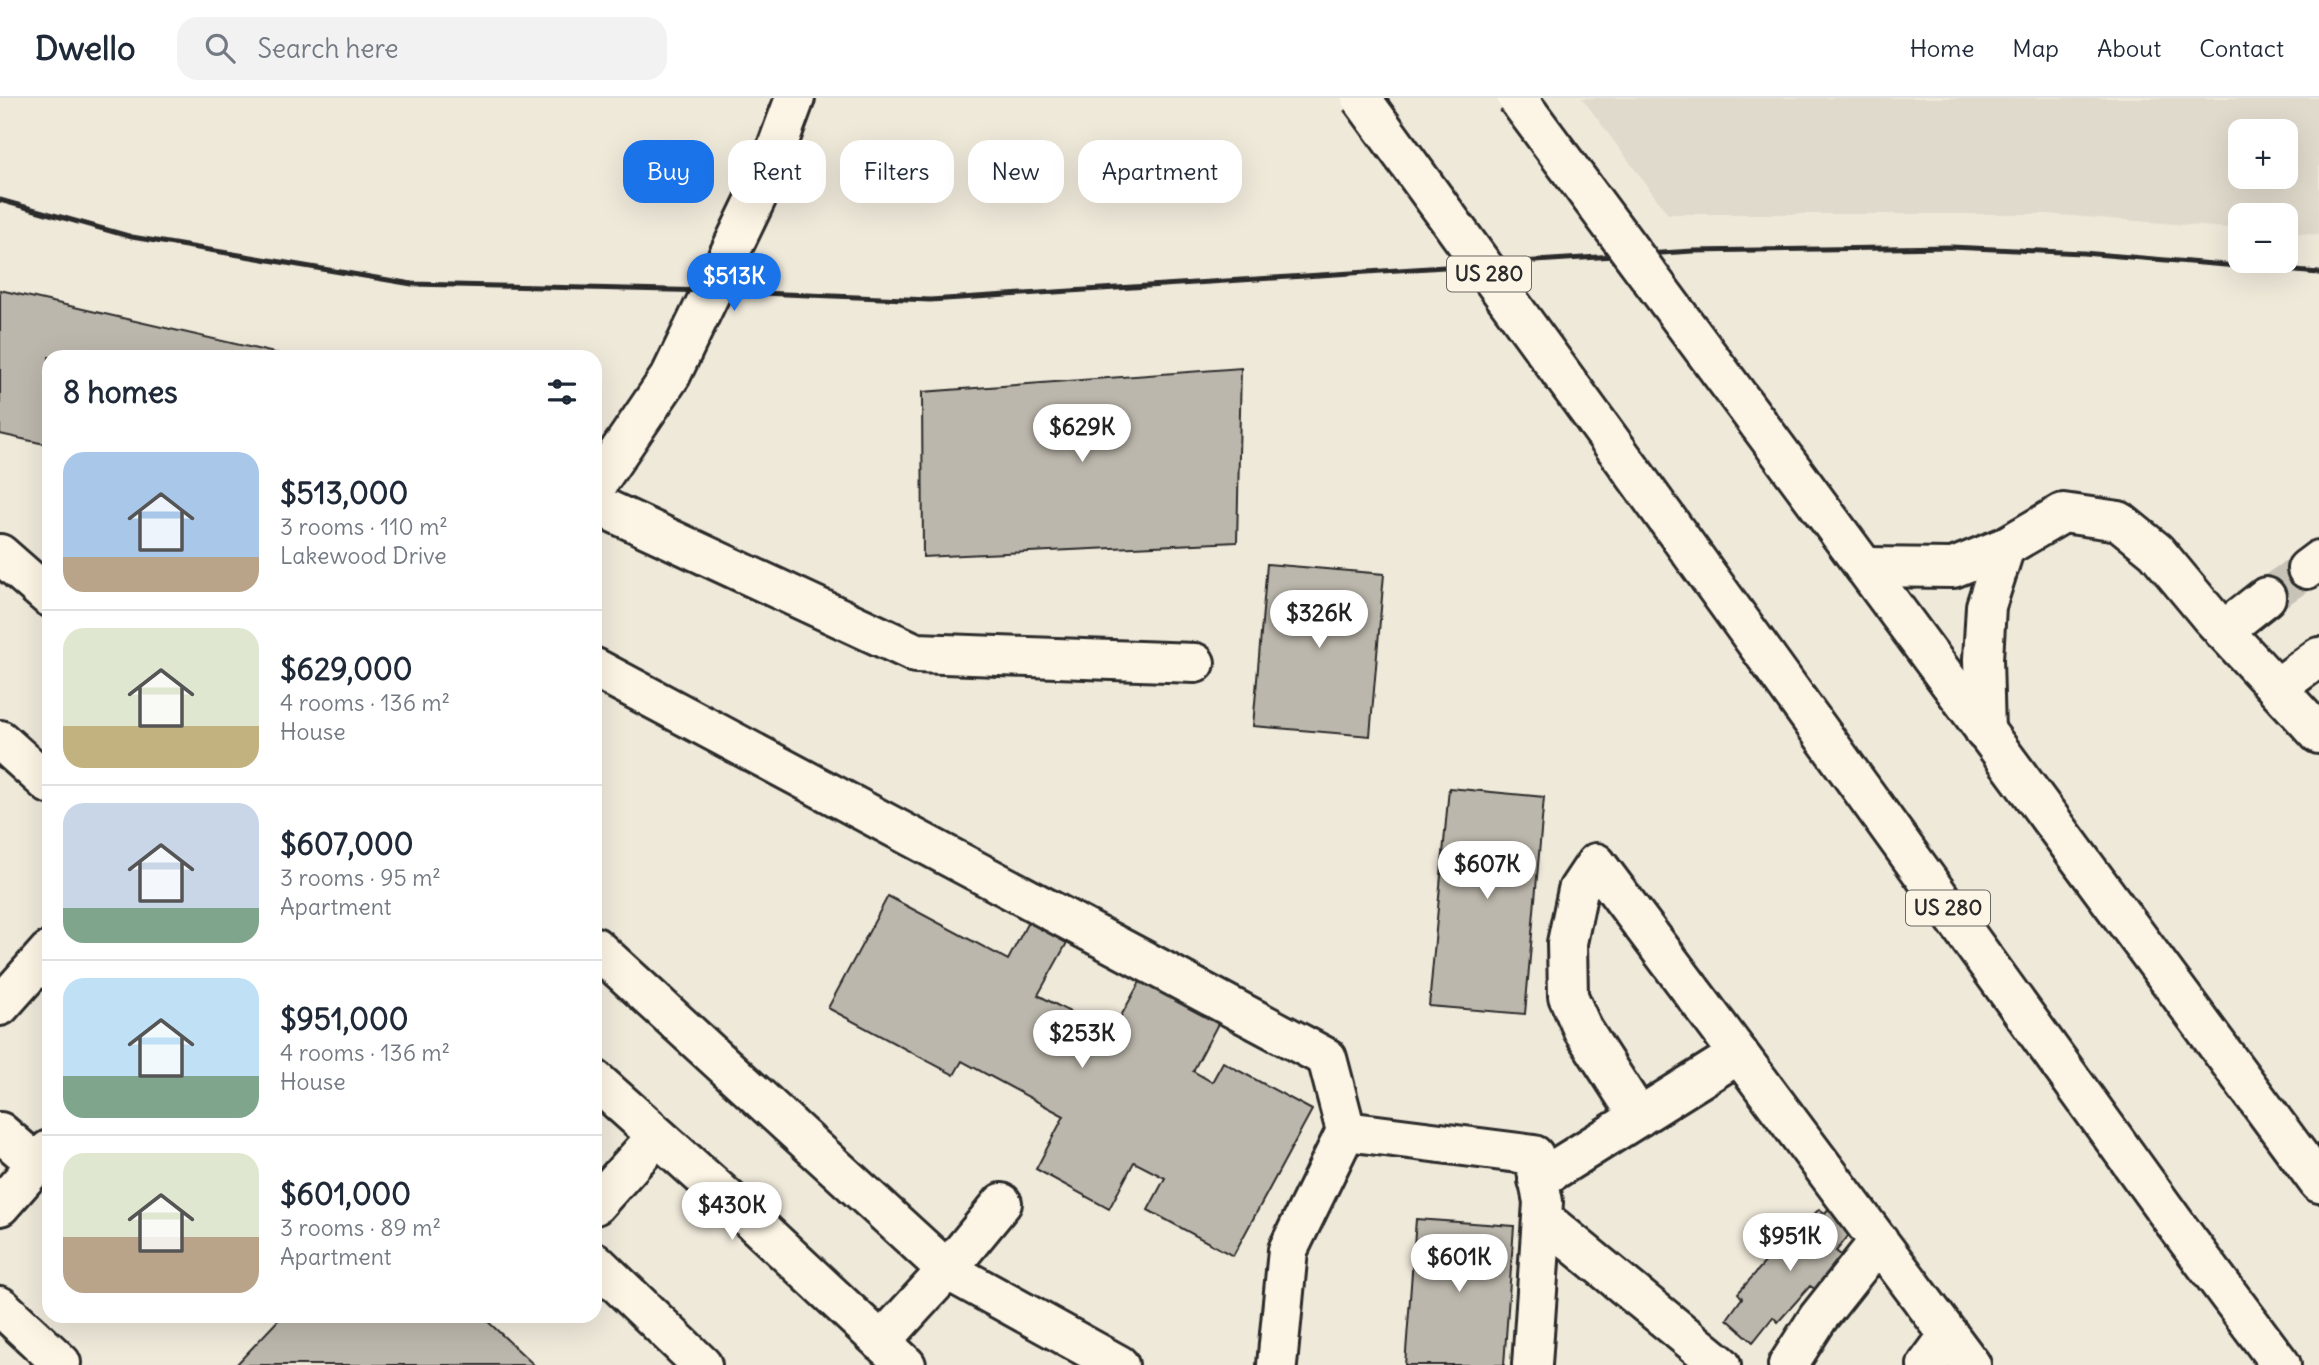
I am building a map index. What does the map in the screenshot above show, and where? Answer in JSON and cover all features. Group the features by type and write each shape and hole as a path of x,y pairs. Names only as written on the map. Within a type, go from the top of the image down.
{"main road":[{"path":"602,477 671,375 764,182 795,98"},
{"name":"US 280","path":"1361,98 2165,1210 2281,1365"},
{"path":"1517,98 2319,1183"},
{"path":"602,507 916,653 1195,663"},
{"path":"1864,567 1953,568 2005,547 2063,513 2119,522 2156,551 2223,631 2319,734"},
{"path":"1985,732 1983,659 1986,606 2005,547"},
{"path":"0,554 42,591"},
{"path":"2223,631 2266,597"},
{"path":"2277,688 2319,657"},
{"path":"602,672 1327,1058 1346,1130 1288,1250 1278,1365"},
{"path":"0,740 42,778"},
{"path":"1639,1117 1583,1030 1568,996 1567,943 1577,890 1596,863 1971,1365"},
{"path":"602,953 947,1270 1119,1365"},
{"path":"0,1006 42,959"},
{"path":"1538,1180 1739,1054"},
{"path":"602,1086 749,1218 893,1354 947,1270 1002,1203"},
{"path":"1346,1130 1534,1155 1543,1202 1532,1365"},
{"path":"0,1132 42,1156"},
{"path":"602,1197 657,1136"},
{"path":"0,1206 42,1158"},
{"path":"1542,1218 1721,1365"},
{"path":"1788,1365 1818,1318 1879,1241"},
{"path":"602,1269 702,1365"},
{"path":"0,1306 61,1363 59,1365"},
{"path":"1927,1365 1949,1335"}],"shaded area":[{"path":"1582,98 2319,98 2319,235 2298,233 2298,203 2228,203 2228,228 2046,214 1668,214"}],"building":[{"path":"0,290 261,350 42,350 42,443 0,434"},
{"path":"1241,368 1237,542 923,557 922,392"},
{"path":"1267,564 1384,574 1370,736 1253,726"},
{"path":"1449,788 1544,797 1525,1014 1429,1006"},
{"path":"888,896 1008,960 1029,920 1068,941 1038,995 1111,1034 1142,978 1220,1020 1193,1071 1212,1082 1223,1062 1312,1110 1233,1256 1148,1210 1165,1178 1134,1162 1109,1209 1036,1169 1064,1116 962,1061 954,1075 828,1008"},
{"path":"1830,1207 1850,1234 1836,1251 1842,1256 1815,1289 1810,1286 1778,1322 1773,1317 1753,1342 1727,1319 1742,1298 1738,1293 1796,1227 1801,1229 1819,1209 1825,1213"},
{"path":"1416,1219 1514,1226 1504,1365 1405,1365"},
{"path":"275,1323 489,1323 534,1365 236,1365"}],"tunnel":[{"path":"2266,597 2307,569"}],"railway":[{"path":"0,200 132,237 412,284 712,291 930,300 1693,251 1951,247 2083,253 2319,273"}]}
